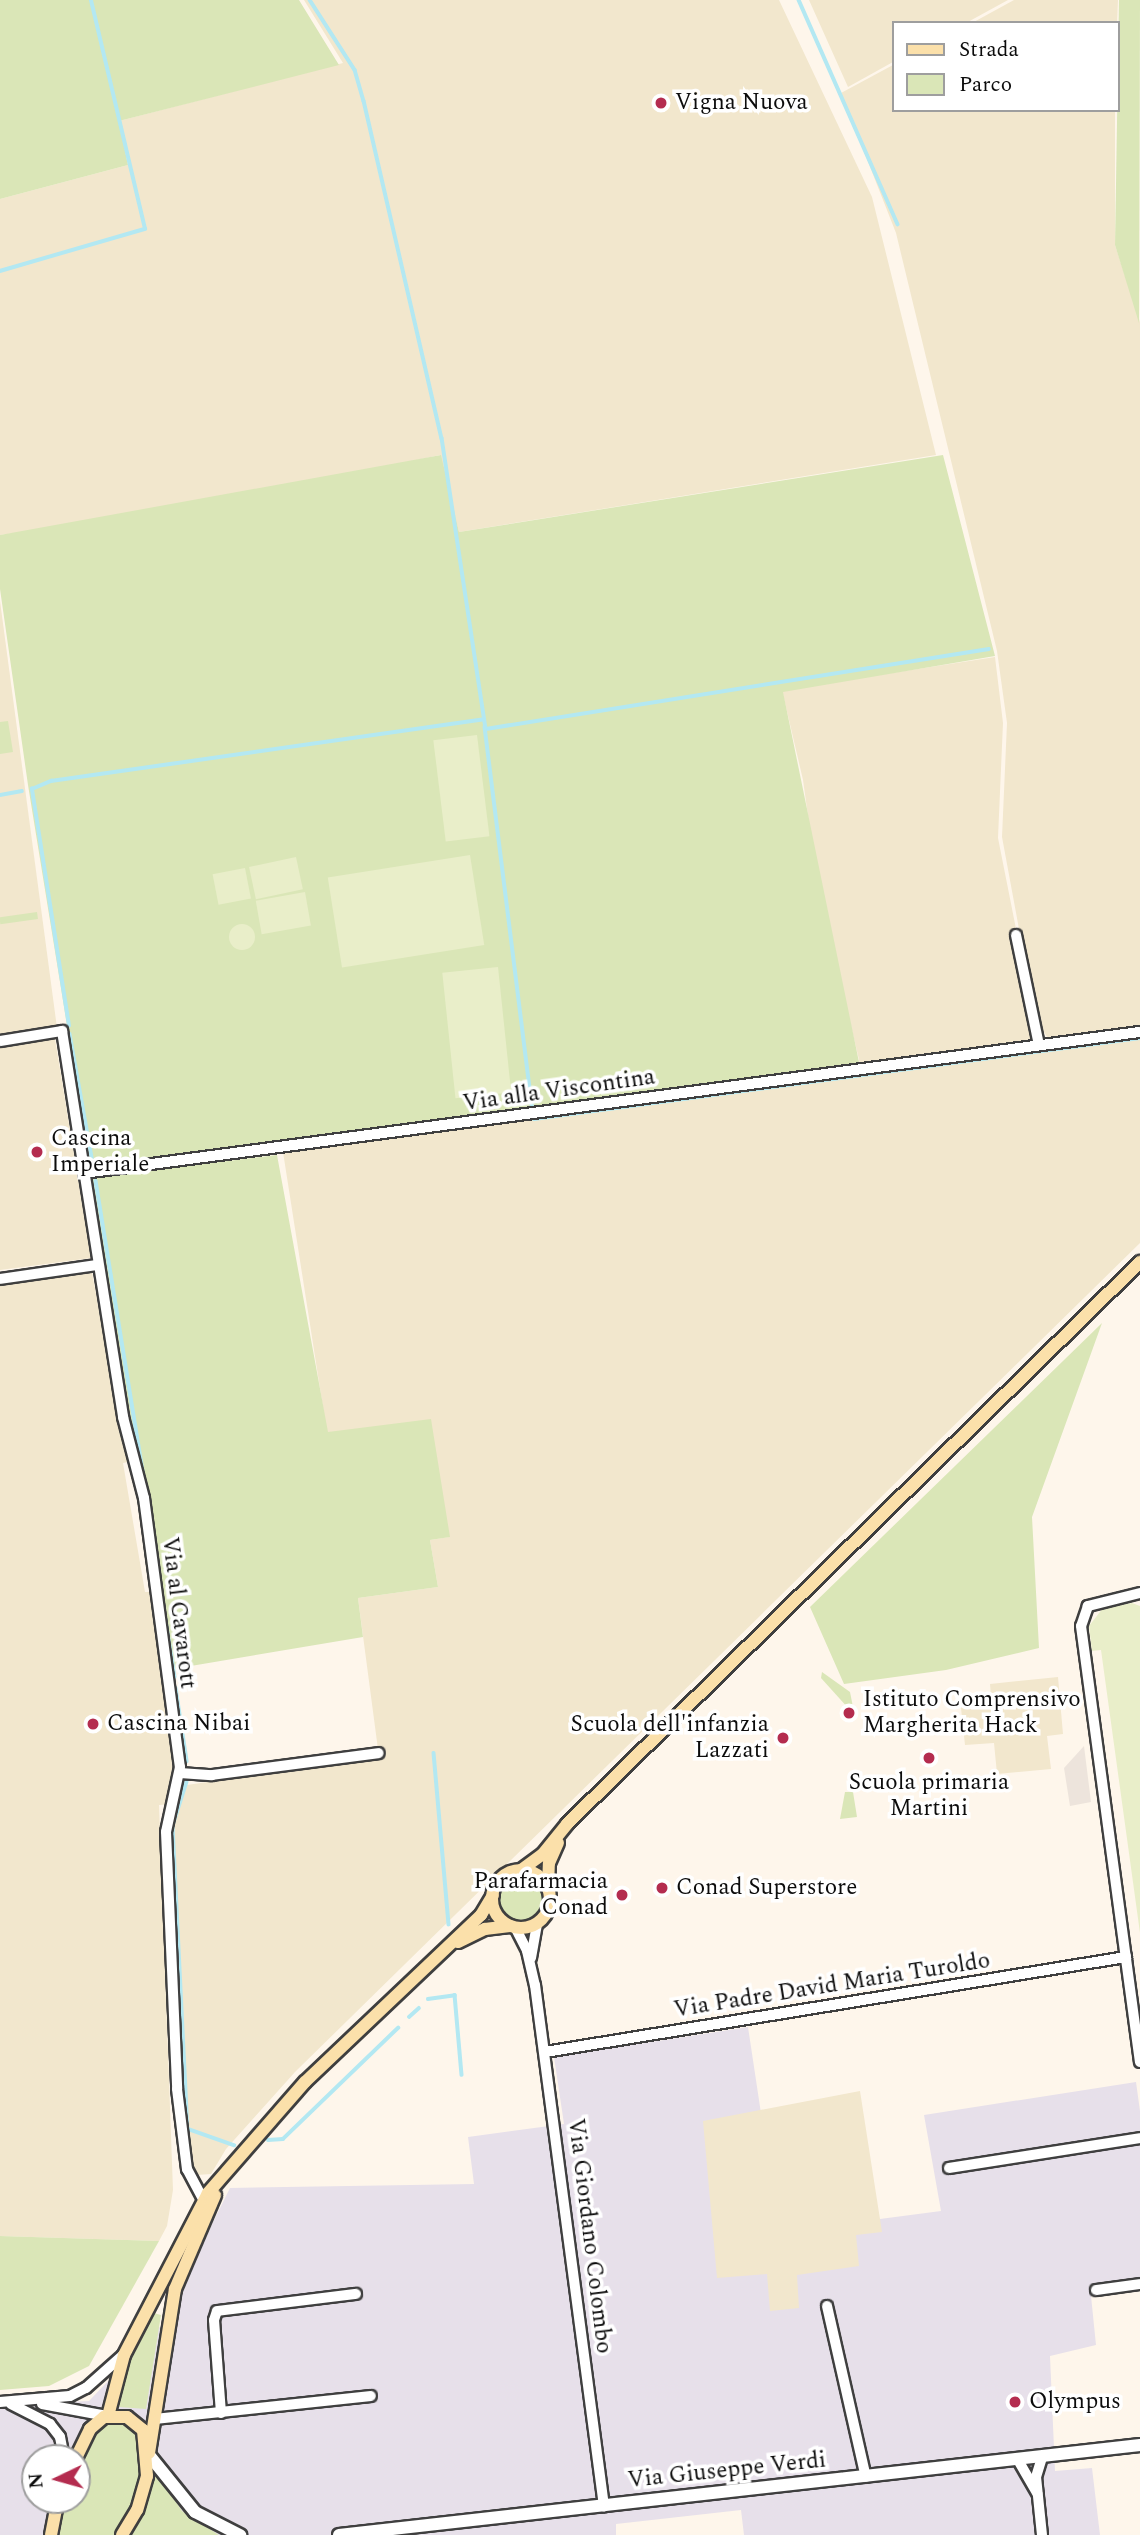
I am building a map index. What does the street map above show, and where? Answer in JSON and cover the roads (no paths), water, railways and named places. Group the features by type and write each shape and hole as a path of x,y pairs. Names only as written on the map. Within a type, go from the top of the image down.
{"main road":[{"path":"108,2416 124,2355 203,2199 236,2158 305,2082 439,1951 481,1915 504,1876 521,1870 542,1855 567,1824 1140,1262"},
{"path":"439,1951 485,1929 537,1923 548,1908 549,1863 567,1824"},
{"path":"521,1870 538,1875 548,1888"},
{"path":"493,1895 496,1913 512,1926"},
{"path":"122,2535 143,2493 177,2283 209,2206 236,2158"},
{"path":"83,2444 90,2429 108,2416 122,2415 137,2423 146,2435 149,2454"},
{"path":"43,2535 52,2514"},
{"path":"51,2535 54,2514"}],"street":[{"path":"1016,935 1039,1045"},
{"name":"Via al Cavarott","path":"0,1041 62,1031 123,1417 144,1498 180,1773 166,1832 177,2089 187,2169 203,2199"},
{"name":"Via alla Viscontina","path":"84,1173 1140,1032"},
{"path":"0,1279 97,1265"},
{"path":"1140,1593 1095,1602 1082,1618 1140,2062"},
{"path":"180,1773 212,1775 379,1753"},
{"name":"Via Giordano Colombo","path":"532,1972 537,1923"},
{"name":"Via Giordano Colombo","path":"512,1926 532,1972 545,2052 604,2506"},
{"name":"Via Padre David Maria Turoldo","path":"545,2052 1126,1957"},
{"path":"949,2168 1140,2138"},
{"path":"1096,2290 1140,2284"},
{"path":"221,2413 214,2320 218,2311 356,2294"},
{"path":"827,2306 866,2477"},
{"path":"0,2403 77,2393 124,2355"},
{"path":"155,2419 371,2396"},
{"path":"17,2401 108,2416"},
{"path":"0,2403 21,2407 46,2421 60,2437 61,2444"},
{"name":"Via Giuseppe Verdi","path":"339,2535 1140,2445"},
{"name":"Via Giuseppe Verdi","path":"1119,2449 1140,2450"},
{"path":"149,2454 195,2512 240,2535"},
{"path":"1042,2457 1037,2477 1042,2535"},
{"path":"1018,2460 1038,2495"}],"waterway":[{"path":"0,271 145,229 91,0"},
{"path":"310,0 355,70 364,101 442,438 486,729 989,649"},
{"path":"799,0 898,224"},
{"path":"69,1026 32,789 51,781 484,719"},
{"path":"485,727 532,1107"},
{"path":"0,795 22,791"},
{"path":"70,1034 93,1163"},
{"path":"534,1119 1140,1038"},
{"path":"96,1181 145,1483"},
{"path":"159,1577 175,1677"},
{"path":"176,1688 187,1761"},
{"path":"434,1753 449,1924"},
{"path":"187,1782 173,1826 188,2129 234,2145"},
{"path":"428,1999 455,1995 462,2075"},
{"path":"409,2017 419,2008"},
{"path":"268,2140 283,2139 398,2028"}],"place":[{"name":"Vigna Nuova","path":"661,103"},
{"name":"Cascina Imperiale","path":"37,1152"},
{"name":"Istituto Comprensivo Margherita Hack","path":"849,1713"},
{"name":"Cascina Nibai","path":"93,1724"},
{"name":"Scuola dell'infanzia Lazzati","path":"783,1738"},
{"name":"Scuola primaria Martini","path":"929,1758"},
{"name":"Conad Superstore","path":"662,1888"},
{"name":"Parafarmacia Conad","path":"622,1895"},
{"name":"Olympus","path":"1015,2402"}]}
